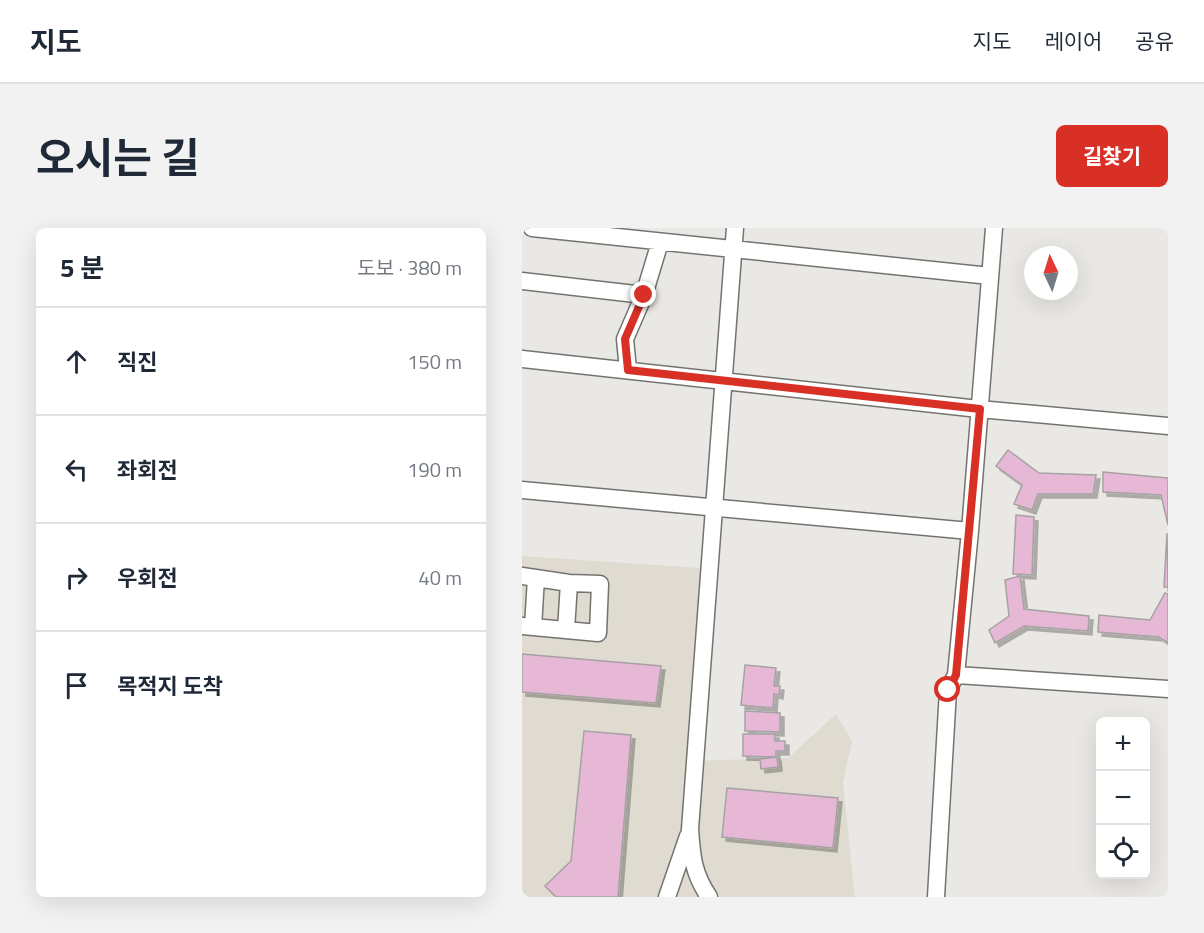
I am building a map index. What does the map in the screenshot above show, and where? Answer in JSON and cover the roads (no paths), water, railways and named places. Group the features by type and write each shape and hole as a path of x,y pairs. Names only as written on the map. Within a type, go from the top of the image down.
{"street":[{"path":"532,228 990,276"},
{"path":"709,897 697,889 690,829 735,228"},
{"path":"936,897 948,690 956,675 994,228"},
{"path":"628,370 625,339 644,295 660,242"},
{"path":"522,281 644,295"},
{"path":"522,359 980,409 1168,426"},
{"path":"522,490 970,531"},
{"path":"529,577 569,583 600,584 598,633 527,626 529,577"},
{"path":"566,630 569,583"},
{"path":"956,675 1168,688"},
{"path":"666,897 690,829"}]}
